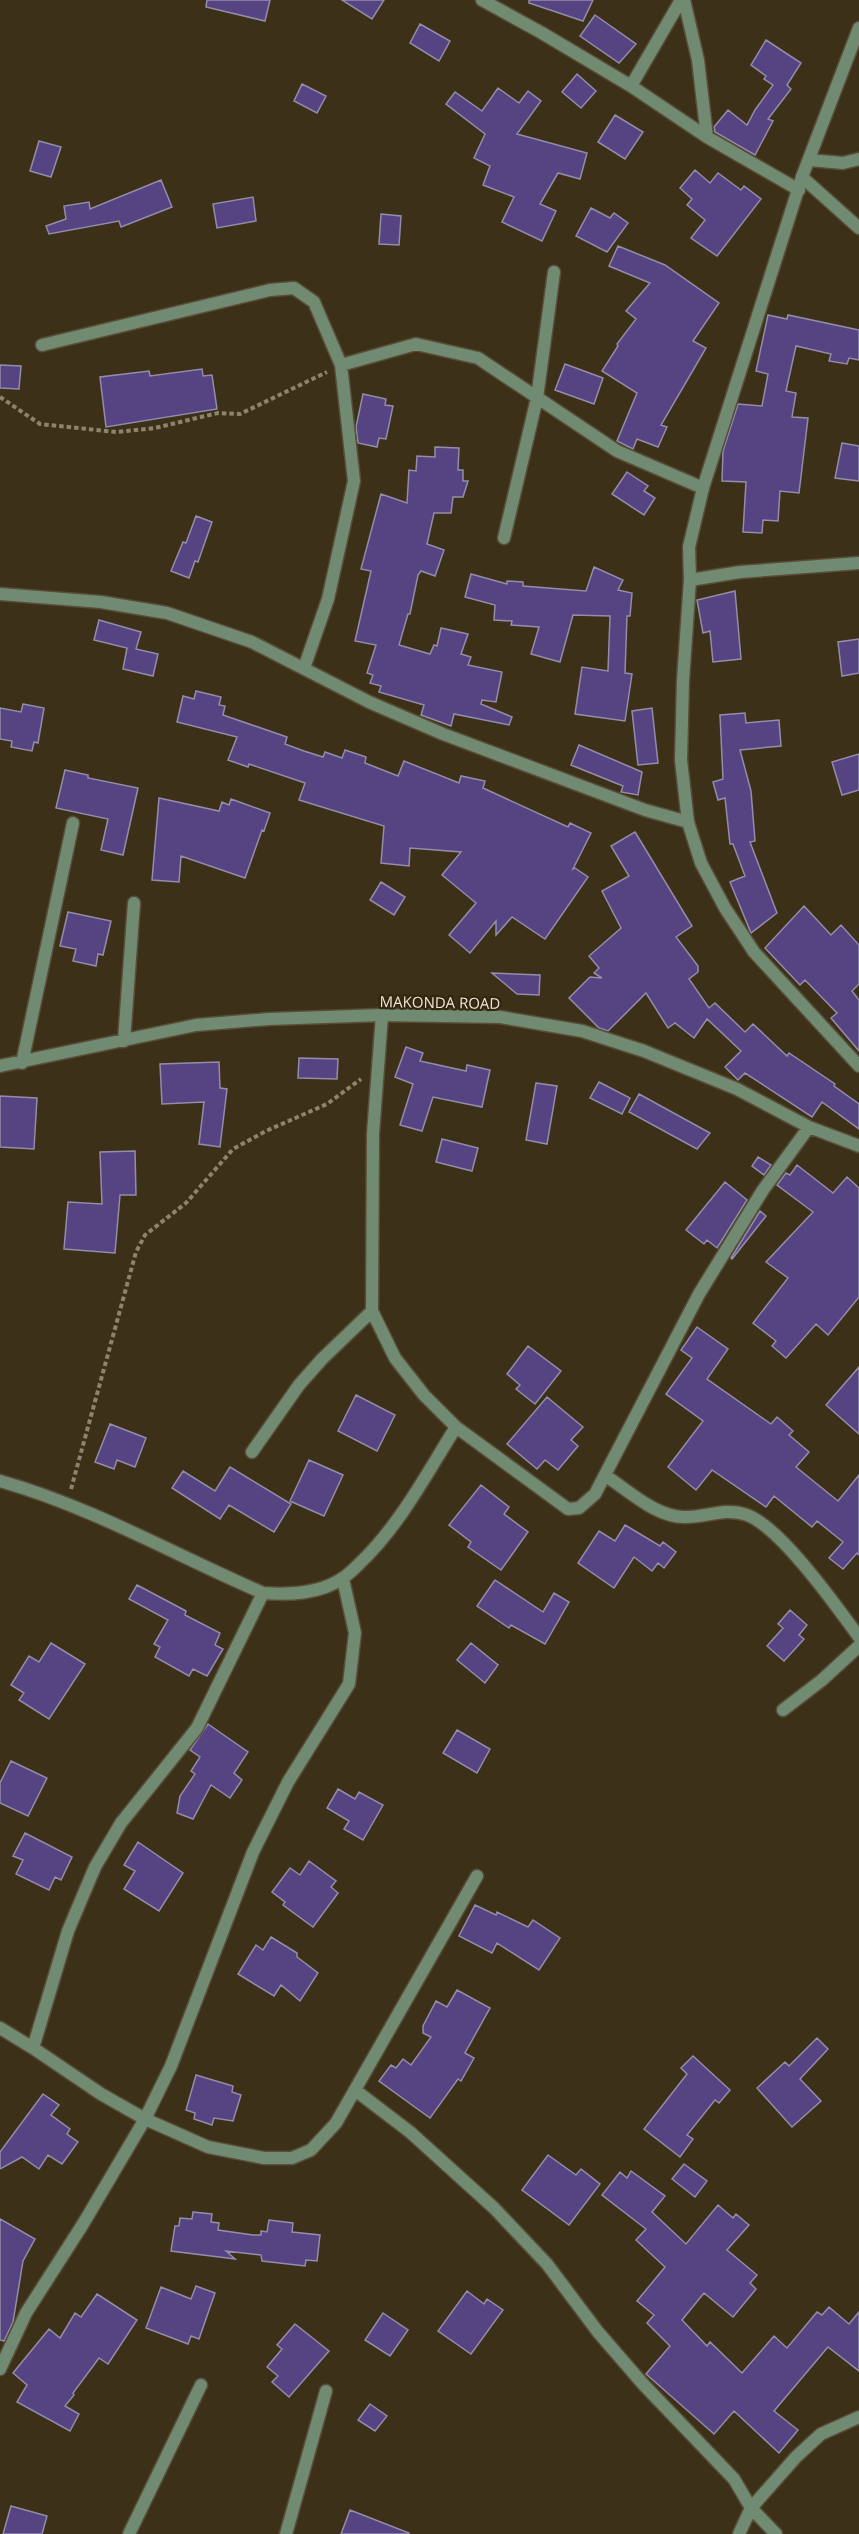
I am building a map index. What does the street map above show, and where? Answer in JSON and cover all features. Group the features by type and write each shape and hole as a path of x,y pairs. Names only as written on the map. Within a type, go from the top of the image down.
{"street":[{"path":"482,0 631,86 707,137 799,190"},
{"path":"631,86 683,0"},
{"path":"683,0 698,60 707,137"},
{"path":"859,28 802,177 703,488 689,547 690,580 683,680 681,760 687,822 701,863 725,908 754,952 859,1066"},
{"path":"809,160 843,163 859,159"},
{"path":"802,177 859,228"},
{"path":"504,538 537,398 554,272"},
{"path":"42,345 270,290 294,288 314,302 341,365 354,481 328,599 304,668"},
{"path":"341,365 416,344 478,358 617,451 703,488"},
{"path":"690,580 752,571 859,563"},
{"path":"0,594 101,602 167,613 252,642 369,702 443,734 636,807 687,822"},
{"path":"22,1063 74,823"},
{"path":"124,1041 134,903"},
{"path":"381,1016 373,1134 372,1311 395,1358 424,1395 456,1427 568,1509 579,1509 588,1503 606,1476 699,1294 763,1190 809,1127"},
{"name":"MAKONDA ROAD","path":"0,1066 196,1025 269,1019 381,1016 500,1017 582,1031 644,1051 737,1089 809,1127 859,1146"},
{"path":"252,1452 299,1385 322,1359 372,1311"},
{"path":"0,1481 67,1504 263,1593 291,1595 311,1591 343,1579 387,1533 456,1427"},
{"path":"606,1476 670,1516 693,1517 724,1510 747,1514 768,1529 794,1554 859,1636"},
{"path":"0,2369 26,2313 83,2224 145,2119 171,2066 253,1852 288,1782 350,1684 354,1662 355,1633 343,1579"},
{"path":"33,2048 68,1931 95,1867 121,1823 152,1787 196,1728 263,1593"},
{"path":"783,1710 822,1680 859,1646"},
{"path":"0,2028 101,2094 145,2119 208,2147 264,2158 292,2158 311,2150 336,2123 477,1876"},
{"path":"355,2090 410,2132 494,2208 547,2264 598,2332 643,2384 734,2479 751,2508 776,2534"},
{"path":"129,2534 201,2385"},
{"path":"286,2534 326,2391"},
{"path":"739,2534 751,2508 796,2457 821,2434 859,2417"}],"path":[{"path":"0,398 39,424 116,432 155,428 218,413 240,414 341,365"},
{"path":"67,1504 136,1252 145,1235 186,1203 234,1149 266,1131 327,1104 351,1088 378,1064"}],"building":[{"path":"207,0 270,0 265,21 206,7"},
{"path":"342,0 384,0 372,19"},
{"path":"529,0 593,0 583,21 529,3"},
{"path":"595,15 636,44 619,63 580,36"},
{"path":"420,24 450,41 439,61 410,43"},
{"path":"766,40 801,63 787,85 791,89 768,119 773,121 755,155 715,132 714,127 728,110 747,125 773,85 764,79 766,76 751,65"},
{"path":"577,74 596,91 581,108 562,92"},
{"path":"302,84 326,96 317,113 294,101"},
{"path":"498,88 519,103 528,91 541,101 517,134 587,153 580,179 558,173 540,204 556,211 542,241 502,222 514,197 483,185 490,166 474,158 485,134 446,104 455,92 482,111"},
{"path":"615,115 643,132 625,159 598,142"},
{"path":"39,141 61,147 51,177 30,171"},
{"path":"695,170 710,183 718,173 741,190 744,186 761,199 717,256 691,238 705,220 687,205 692,199 680,188"},
{"path":"161,180 172,207 121,227 119,221 49,234 46,226 66,219 64,206 89,202 90,209"},
{"path":"253,197 256,221 217,228 213,204"},
{"path":"591,208 610,218 614,213 628,223 607,252 576,236"},
{"path":"381,214 401,216 399,245 379,244"},
{"path":"618,246 665,265 719,303 693,341 706,348 661,425 667,427 658,447 637,439 633,449 617,441 637,393 602,371 618,346 617,344 636,319 626,311 650,283 609,266"},
{"path":"768,315 787,319 788,315 859,330 859,360 849,358 847,364 829,361 831,354 796,346 786,391 796,393 792,417 808,418 799,493 780,491 778,521 763,520 762,533 743,532 746,482 722,481 723,451 738,404 762,406 768,374 756,371"},
{"path":"565,364 603,378 594,404 555,390"},
{"path":"0,365 21,366 19,389 0,388"},
{"path":"202,369 203,376 212,375 217,409 106,427 100,377 149,371 150,376"},
{"path":"363,394 386,399 385,405 393,406 386,439 379,438 377,447 358,443 356,427"},
{"path":"842,443 859,446 859,481 835,478"},
{"path":"435,447 459,448 458,470 463,470 463,481 468,481 463,497 453,497 451,513 434,513 427,544 444,550 435,576 421,571 418,575 410,614 408,614 399,645 430,654 434,645 437,646 441,628 468,634 461,654 471,657 468,665 502,672 496,702 482,700 481,704 512,717 509,725 454,714 451,726 421,715 424,705 379,692 381,686 370,683 373,675 367,673 376,645 355,641 371,571 361,569 381,494 407,503 409,470 416,471 417,456 435,457"},
{"path":"627,472 648,486 644,491 655,498 644,515 612,494"},
{"path":"196,516 212,522 198,562 195,561 189,578 171,571 183,542 186,543"},
{"path":"594,567 623,580 618,590 632,593 630,616 627,616 625,673 632,674 625,721 575,714 582,667 608,671 610,616 573,615 560,662 531,654 539,627 511,625 512,621 494,620 495,605 465,597 471,574 507,584 507,581 523,582 523,586 586,591"},
{"path":"735,591 741,659 713,662 710,631 703,633 697,600"},
{"path":"99,620 141,632 136,649 158,654 153,676 123,669 127,648 94,640"},
{"path":"859,639 859,673 842,676 838,642"},
{"path":"196,691 221,697 219,705 225,706 223,715 287,737 285,744 323,757 325,752 342,758 345,750 366,757 365,763 398,776 404,761 459,783 461,776 485,781 483,788 568,827 570,823 591,833 573,869 575,868 588,877 545,939 512,917 496,935 496,921 470,953 449,935 476,903 442,875 461,852 410,848 409,866 381,863 384,826 299,800 305,783 249,764 248,767 228,760 237,737 177,722 183,696 194,699"},
{"path":"23,704 44,708 38,743 34,742 32,751 11,747 12,741 0,739 0,708 21,712"},
{"path":"652,708 658,763 638,765 632,711"},
{"path":"745,713 746,723 779,720 781,746 740,750 751,791 755,841 750,842 777,913 751,933 730,882 745,876 733,844 730,844 725,798 718,800 713,782 723,779 720,715"},
{"path":"579,745 642,772 638,795 621,792 623,786 571,765"},
{"path":"859,754 859,790 842,795 832,762"},
{"path":"65,770 88,775 88,778 138,788 123,855 101,850 108,819 56,808"},
{"path":"159,798 219,811 222,802 229,805 231,799 270,813 245,878 181,856 179,882 152,880"},
{"path":"635,832 692,926 676,937 698,966 698,972 689,979 709,1008 715,1003 745,1032 753,1024 787,1056 789,1053 835,1084 834,1086 859,1104 859,1129 822,1102 812,1117 745,1073 738,1080 725,1067 741,1051 707,1019 694,1038 675,1023 668,1028 646,993 608,1031 599,1028 569,998 590,977 602,978 594,973 599,968 589,956 621,928 602,891 629,876 611,846"},
{"path":"381,882 405,897 394,915 370,900"},
{"path":"804,906 831,935 841,925 859,945 859,984 852,991 859,1000 859,1051 831,1018 837,1013 805,980 800,985 765,948"},
{"path":"68,912 111,921 103,955 98,954 96,966 73,961 76,949 60,946"},
{"path":"492,973 540,975 539,995 517,994"},
{"path":"406,1047 423,1053 420,1061 466,1071 467,1065 490,1070 482,1107 433,1097 422,1131 400,1125 413,1084 395,1077"},
{"path":"299,1058 338,1059 337,1079 298,1078"},
{"path":"219,1062 220,1088 227,1089 220,1147 199,1144 204,1102 162,1104 160,1064"},
{"path":"599,1082 630,1098 622,1114 590,1098"},
{"path":"536,1083 557,1086 547,1144 526,1140"},
{"path":"639,1094 710,1133 697,1149 629,1112"},
{"path":"0,1096 37,1098 34,1149 0,1147"},
{"path":"442,1139 478,1148 472,1171 436,1162"},
{"path":"135,1151 136,1195 120,1195 115,1253 64,1249 68,1202 102,1204 100,1152"},
{"path":"758,1157 771,1165 764,1175 752,1166"},
{"path":"797,1165 833,1193 847,1177 859,1188 859,1297 828,1335 816,1324 786,1358 772,1346 776,1341 753,1323 788,1278 766,1262 813,1212 777,1185 786,1173 790,1175"},
{"path":"725,1182 747,1200 717,1248 707,1240 704,1244 686,1230"},
{"path":"760,1211 766,1216 732,1259 731,1258"},
{"path":"697,1327 728,1349 707,1379 771,1424 777,1417 793,1431 789,1435 809,1452 796,1467 838,1501 859,1475 859,1555 857,1553 843,1569 829,1558 843,1542 817,1521 812,1527 774,1496 766,1507 712,1470 696,1490 668,1467 703,1421 666,1394 692,1358 681,1350"},
{"path":"528,1346 561,1371 535,1404 516,1389 520,1385 507,1374"},
{"path":"859,1367 859,1434 826,1405"},
{"path":"356,1395 395,1415 377,1451 338,1431"},
{"path":"547,1397 583,1427 571,1440 578,1446 558,1470 545,1460 537,1469 507,1444"},
{"path":"110,1424 146,1438 135,1467 117,1460 114,1469 95,1462"},
{"path":"309,1460 343,1475 324,1516 290,1501"},
{"path":"230,1467 291,1504 274,1532 229,1505 220,1519 172,1488 183,1471 215,1491"},
{"path":"481,1485 509,1507 504,1514 528,1532 501,1570 468,1547 471,1542 449,1525"},
{"path":"625,1525 660,1546 663,1542 676,1552 664,1568 658,1563 652,1571 634,1557 614,1588 578,1563 599,1531 615,1541"},
{"path":"495,1580 543,1612 554,1593 569,1602 545,1644 511,1625 509,1628 477,1606"},
{"path":"137,1585 186,1611 185,1615 220,1633 215,1645 223,1649 207,1676 193,1669 189,1676 155,1657 160,1647 154,1644 168,1620 129,1599"},
{"path":"790,1610 807,1625 799,1635 804,1639 784,1661 767,1646 783,1628 778,1624"},
{"path":"51,1643 85,1664 49,1719 19,1700 24,1693 11,1685 29,1656 39,1662"},
{"path":"471,1643 498,1665 485,1683 457,1660"},
{"path":"208,1724 248,1752 234,1773 242,1780 230,1798 211,1785 193,1819 177,1813 180,1796 195,1774 191,1771 200,1757 190,1750"},
{"path":"457,1730 490,1749 477,1773 443,1753"},
{"path":"11,1761 47,1778 28,1816 0,1803 0,1783"},
{"path":"338,1789 355,1799 359,1792 383,1805 363,1840 344,1829 349,1821 327,1808"},
{"path":"25,1833 72,1857 61,1880 55,1877 49,1890 16,1874 23,1860 13,1856"},
{"path":"138,1842 183,1873 159,1911 124,1889 135,1871 124,1865"},
{"path":"309,1861 336,1881 331,1887 338,1893 313,1927 283,1905 285,1902 272,1892 290,1868 300,1875"},
{"path":"475,1905 496,1915 497,1912 528,1927 533,1920 560,1938 539,1970 497,1943 492,1953 459,1936"},
{"path":"271,1937 297,1953 297,1957 318,1973 300,2001 281,1985 274,1996 238,1974 256,1945 263,1950"},
{"path":"457,1990 490,2008 465,2053 474,2058 461,2081 458,2079 430,2118 379,2081 391,2065 396,2068 403,2059 411,2065 431,2037 423,2033 423,2026 436,2001 447,2007"},
{"path":"817,2038 828,2049 800,2079 821,2101 792,2127 757,2088 785,2062 789,2066"},
{"path":"693,2056 730,2090 719,2103 715,2100 687,2135 693,2139 680,2157 644,2129 687,2074 681,2068"},
{"path":"196,2075 233,2086 232,2092 241,2095 233,2121 214,2118 212,2125 194,2119 195,2113 186,2110"},
{"path":"43,2094 59,2105 51,2115 70,2129 67,2134 78,2142 62,2164 48,2155 39,2169 22,2157 0,2169 0,2152"},
{"path":"548,2155 576,2175 581,2169 600,2184 569,2225 522,2190"},
{"path":"684,2164 707,2181 695,2197 672,2179"},
{"path":"631,2171 665,2196 652,2212 686,2244 718,2205 733,2218 736,2214 749,2225 727,2250 757,2275 750,2283 756,2289 733,2317 704,2293 682,2320 707,2346 710,2342 742,2373 774,2336 787,2348 817,2312 822,2315 829,2307 849,2324 859,2312 859,2371 828,2347 774,2411 798,2430 779,2453 734,2411 714,2434 646,2374 670,2346 647,2323 654,2315 637,2301 665,2267 636,2240 646,2229 602,2195 620,2172 627,2178"},
{"path":"193,2212 212,2214 211,2222 219,2223 218,2230 253,2235 261,2235 261,2231 267,2232 269,2220 293,2223 292,2232 320,2235 317,2261 306,2260 305,2266 262,2261 261,2255 226,2251 235,2259 171,2251 175,2226 179,2226 180,2218 192,2219"},
{"path":"0,2219 35,2239 23,2261 13,2322 4,2341 0,2340"},
{"path":"196,2286 215,2293 199,2339 191,2336 188,2344 146,2328 161,2287 191,2299"},
{"path":"467,2291 484,2304 487,2299 503,2310 471,2354 438,2331"},
{"path":"97,2294 137,2320 108,2364 99,2358 65,2406 79,2414 70,2431 17,2402 27,2385 13,2373 49,2329 60,2338 75,2313 81,2317"},
{"path":"383,2313 408,2330 390,2356 365,2340"},
{"path":"295,2324 329,2351 289,2397 272,2382 278,2376 267,2367 282,2349 277,2345"},
{"path":"370,2404 387,2416 375,2431 358,2420"},
{"path":"11,2506 47,2516 42,2534 3,2534"},
{"path":"350,2510 409,2533 341,2534"}]}
